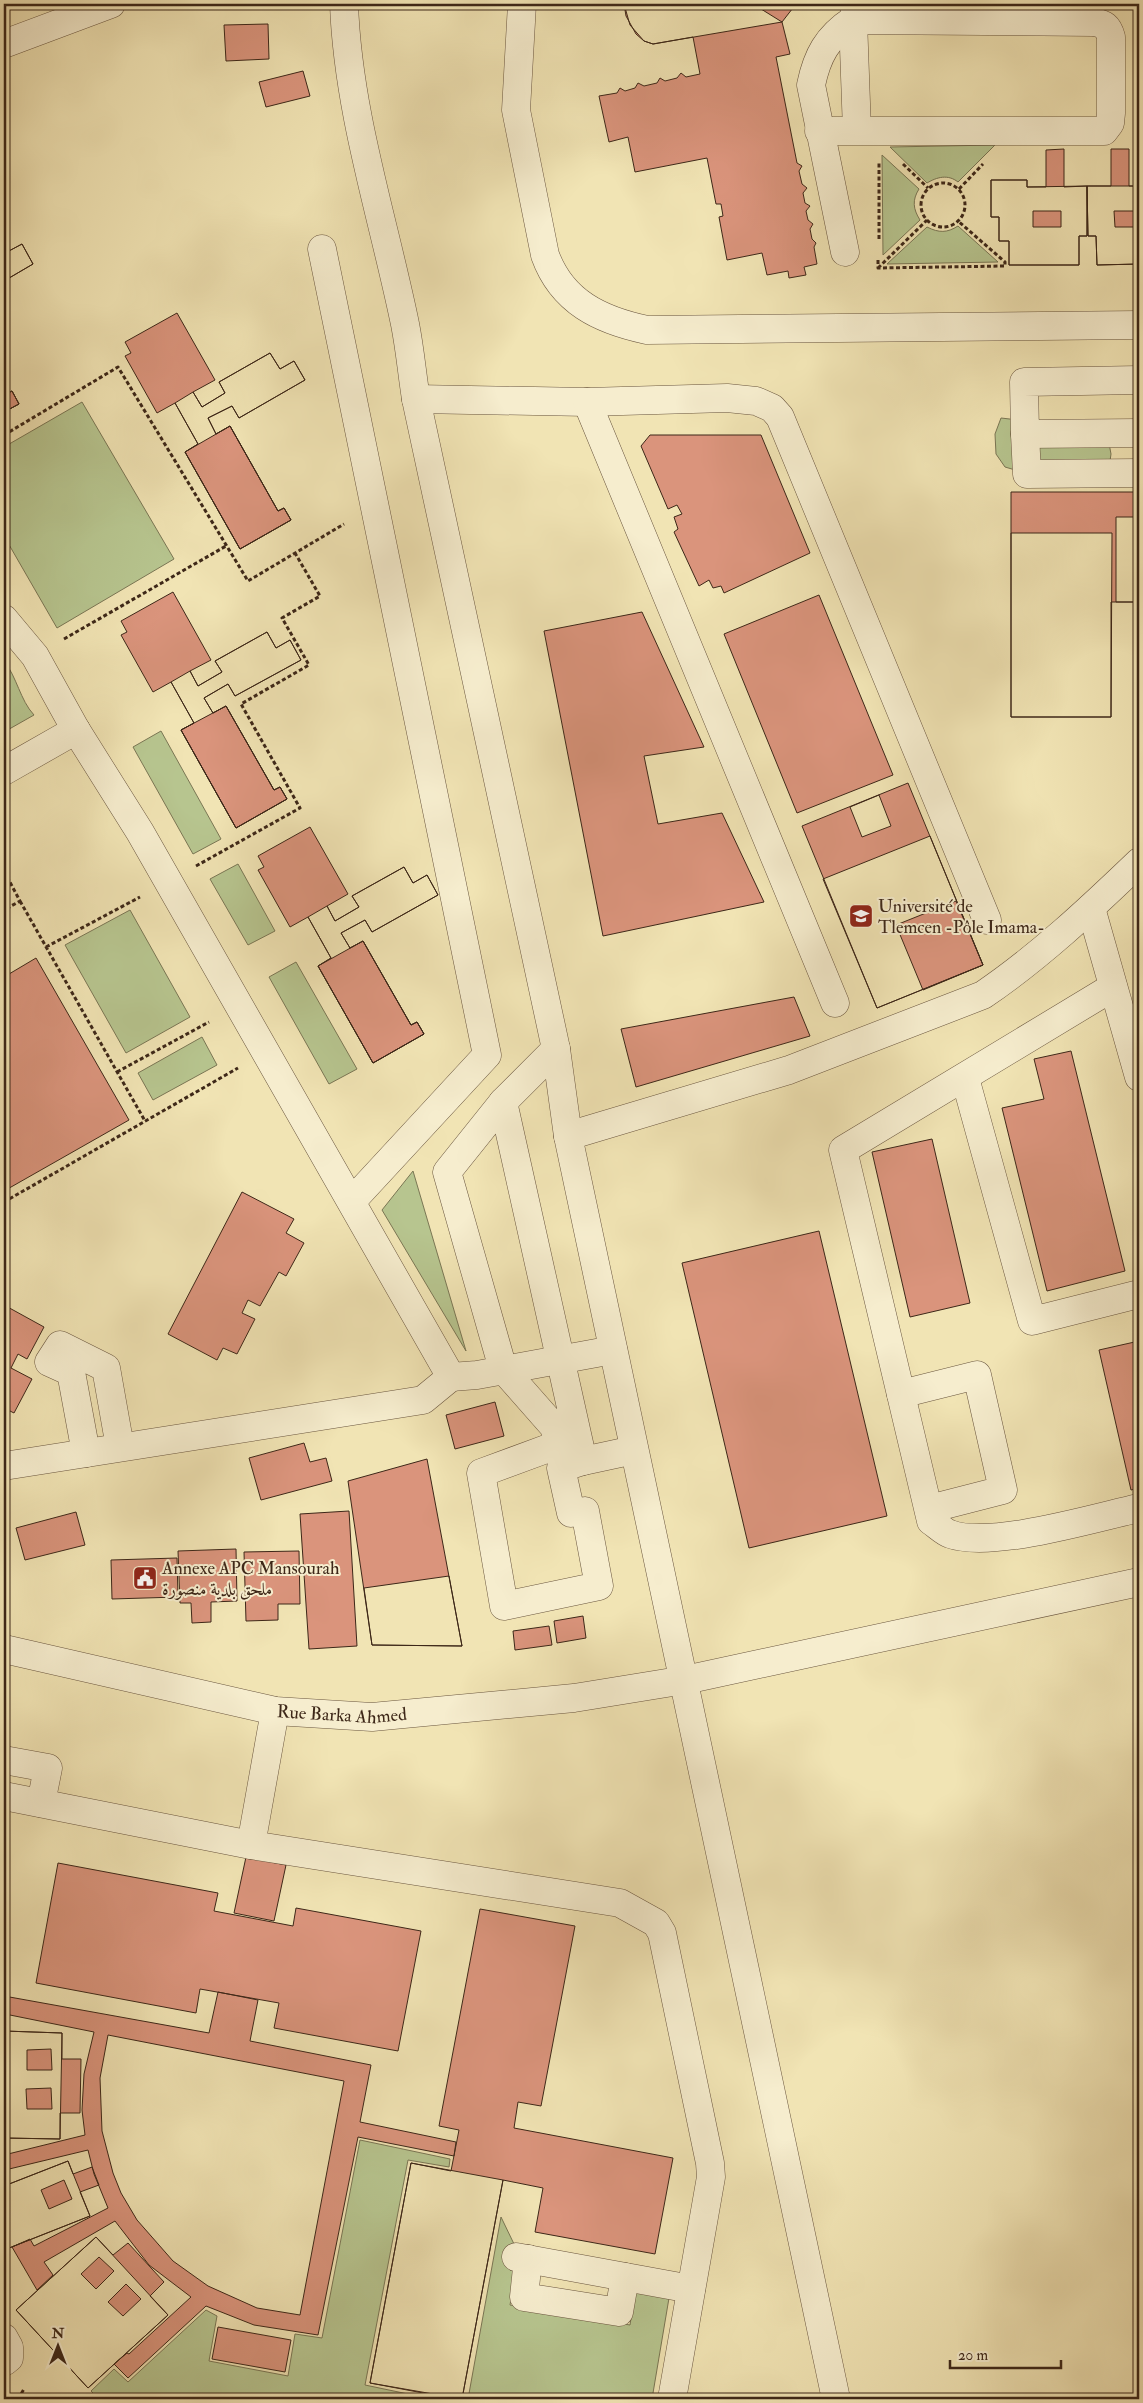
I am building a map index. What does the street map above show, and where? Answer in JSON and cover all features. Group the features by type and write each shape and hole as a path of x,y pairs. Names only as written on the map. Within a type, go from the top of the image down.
{"street":[{"path":"4,44 111,4"},
{"path":"522,4 516,110 545,255 552,274 565,290 598,314 622,324 646,330 1139,325"},
{"path":"340,7 358,120 405,326 416,399 556,1049 568,1136 836,2399"},
{"path":"855,12 857,131"},
{"path":"819,131 1104,131 1110,123 1111,36 1108,28 1103,24 1094,22 855,12 838,30 816,61 811,85 819,131 845,252"},
{"path":"322,249 487,1055 352,1201"},
{"path":"1139,380 1024,382 1027,474 1139,473"},
{"path":"416,399 587,402 727,398 756,401 772,408 780,417 987,920"},
{"path":"587,402 835,1003"},
{"path":"1025,434 1139,433"},
{"path":"4,620 35,656 76,730 169,882 451,1377"},
{"path":"4,771 76,730"},
{"path":"568,1136 790,1070 983,995 1010,977 1090,908 1139,862"},
{"path":"1090,908 1139,1077"},
{"path":"1113,987 843,1150 931,1520 949,1534 976,1538 1000,1538 1139,1508"},
{"path":"556,1049 503,1102 447,1172 503,1369 583,1461"},
{"path":"965,1078 1032,1321 1139,1294"},
{"path":"503,1102 583,1461"},
{"path":"86,1453 71,1372 49,1362 60,1345 106,1368 120,1447"},
{"path":"4,1466 423,1400 451,1377 477,1375 613,1350"},
{"path":"901,1394 978,1375 1003,1490 929,1509"},
{"path":"555,1428 557,1445 481,1473 504,1606 599,1586 585,1511 571,1512 561,1468 583,1461 634,1450"},
{"name":"Rue Barka Ahmed","path":"4,1649 274,1711 372,1717 574,1698 684,1680 1139,1582"},
{"path":"251,1845 274,1711"},
{"path":"4,1760 48,1768 41,1803"},
{"path":"4,1796 251,1845 620,1903 656,1923 665,1942 710,2162 711,2177 672,2399"},
{"path":"625,2277 619,2312 524,2297 522,2258 691,2289"},
{"path":"4,2338 10,2347 9,2358 4,2362"}],"path":[{"path":"878,249 880,161"},
{"path":"945,182 959,189 965,200 965,209 958,221 942,227 927,220 921,210 922,196 931,185 945,182"},
{"path":"878,268 927,220"},
{"path":"845,252 852,269 1005,266 1005,262 958,221"},
{"path":"878,259 878,268"},
{"path":"4,435 118,367 248,581 374,506"},
{"path":"35,656 226,546"},
{"path":"46,947 169,882 300,808 241,704 308,665 282,618 320,596 295,553"},
{"path":"4,871 145,1121"},
{"path":"4,910 20,901"},
{"path":"118,1072 240,1006"},
{"path":"4,1202 266,1052"}],"green space":[{"path":"995,145 958,182 942,177 927,183 890,147"},
{"path":"882,155 919,189 914,204 920,220 883,255"},
{"path":"958,226 998,262 887,264 927,227 943,231"},
{"path":"82,402 174,559 57,628 4,536 4,447"},
{"path":"1001,418 1044,423 1108,438 1111,454 1110,461 1022,472 1005,467 996,454 995,434"},
{"path":"4,661 25,702 34,715 4,732"},
{"path":"161,731 221,839 193,854 133,747"},
{"path":"238,864 275,931 248,945 210,879"},
{"path":"130,910 190,1017 126,1053 65,945"},
{"path":"296,962 357,1069 329,1084 269,977"},
{"path":"202,1037 217,1065 153,1100 138,1073"},
{"path":"413,1171 466,1351 382,1210"},
{"path":"360,2140 450,2159 449,2167 408,2160 365,2385 432,2399 99,2399 91,2391 114,2369 128,2382 206,2310 217,2316 209,2361 288,2376 295,2334 322,2338"},
{"path":"501,2217 514,2244 510,2270 516,2271 510,2305 630,2325 635,2292 669,2298 652,2399 468,2399"}],"building":[{"path":"624,4 796,4 782,22 790,54 776,57 797,163 802,166 799,171 802,184 807,188 803,193 805,203 810,206 806,211 808,220 813,224 810,229 812,239 816,243 814,247 817,264 804,267 806,275 789,278 788,271 767,275 762,253 727,260 719,217 723,216 721,204 716,204 707,158 635,172 628,137 609,142 599,96 617,93 620,88 625,91 635,88 638,83 644,86 657,83 660,78 665,81 677,78 681,73 686,77 700,74 693,37 653,44 644,41 630,25"},
{"path":"624,4 753,4 782,22 653,44 644,41 636,34 626,16"},
{"path":"268,24 269,59 226,61 224,25"},
{"path":"303,71 310,96 266,107 259,82"},
{"path":"1064,149 1064,187 1087,186 1087,236 1079,236 1079,265 1009,265 1009,241 999,241 999,217 991,217 991,180 1027,180 1027,187 1046,187 1046,150"},
{"path":"1111,149 1129,149 1129,186 1139,186 1139,264 1097,265 1096,236 1088,236 1087,186 1111,186"},
{"path":"991,180 1027,180 1027,187 1087,186 1087,236 1079,236 1079,265 1009,265 1009,241 999,241 999,217 991,217"},
{"path":"1087,186 1139,186 1139,264 1097,265 1096,236 1088,236"},
{"path":"1033,211 1061,211 1061,227 1033,227"},
{"path":"1114,211 1139,211 1139,227 1115,227"},
{"path":"22,244 33,264 4,281 4,245 7,252"},
{"path":"22,244 33,264 4,281 4,245 7,252"},
{"path":"177,313 215,380 193,392 202,407 225,393 219,382 270,353 280,369 294,361 305,380 239,418 232,406 208,418 216,434 230,426 278,511 284,508 291,520 240,549 185,452 198,444 175,403 157,413 125,356 131,353 125,342"},
{"path":"270,353 280,369 294,361 305,380 239,418 232,406 208,418 216,434 230,426 278,511 284,508 291,520 240,549 185,452 198,444 175,403 193,392 202,407 225,393 219,382"},
{"path":"4,391 6,394 12,391 19,404 4,412"},
{"path":"4,391 6,394 12,391 19,404 4,412"},
{"path":"4,391 6,394 12,391 19,404 4,412"},
{"path":"230,426 278,511 284,508 291,520 240,549 185,452"},
{"path":"650,435 761,435 810,553 724,593 721,586 713,588 709,580 699,586 674,532 678,529 674,517 682,514 677,505 668,509 641,446"},
{"path":"1011,492 1139,492 1139,602 1111,602 1111,717 1011,717"},
{"path":"1116,517 1139,517 1139,602 1116,602"},
{"path":"1011,533 1112,533 1111,717 1011,717"},
{"path":"173,592 211,660 190,671 198,686 222,672 215,661 267,632 276,648 290,640 301,660 235,696 228,684 204,698 213,713 226,706 274,790 280,787 287,799 236,828 181,730 194,723 171,682 153,692 121,635 127,632 121,621"},
{"path":"819,595 893,775 797,813 724,634"},
{"path":"642,612 704,747 644,756 658,824 722,813 764,902 603,936 544,631"},
{"path":"267,632 276,648 290,640 301,660 235,696 228,684 204,698 213,713 226,706 274,790 280,787 287,799 236,828 181,730 194,723 171,682 190,671 198,686 222,672 215,661"},
{"path":"226,706 274,790 280,787 287,799 236,828 181,730"},
{"path":"908,783 983,965 877,1008 802,826"},
{"path":"879,795 891,826 862,837 850,807"},
{"path":"310,827 348,894 327,906 335,921 359,907 352,896 404,867 413,883 427,875 438,895 372,932 365,920 341,933 350,948 363,941 411,1025 417,1022 424,1034 373,1063 318,966 331,958 308,917 290,927 258,870 264,867 258,856"},
{"path":"930,836 983,965 877,1008 823,879"},
{"path":"404,867 413,883 427,875 438,895 372,932 365,920 341,933 350,948 363,941 411,1025 417,1022 424,1034 373,1063 318,966 331,958 308,917 327,906 335,921 359,907 352,896"},
{"path":"956,901 983,965 923,990 896,925"},
{"path":"363,941 411,1025 417,1022 424,1034 373,1063 318,966"},
{"path":"36,958 129,1120 4,1191 4,977"},
{"path":"794,997 810,1036 636,1087 621,1029"},
{"path":"1071,1051 1125,1271 1047,1291 1002,1108 1044,1099 1034,1059"},
{"path":"932,1139 970,1303 910,1317 872,1152"},
{"path":"242,1192 294,1219 286,1233 304,1243 286,1276 279,1272 260,1306 248,1300 242,1313 255,1319 237,1354 223,1348 217,1360 168,1334"},
{"path":"819,1231 887,1516 749,1548 682,1263"},
{"path":"4,1305 44,1327 27,1359 18,1354 11,1368 32,1379 14,1413 4,1408"},
{"path":"1139,1341 1139,1488 1131,1490 1099,1350"},
{"path":"495,1402 504,1436 455,1449 446,1415"},
{"path":"304,1443 310,1462 326,1458 332,1481 261,1500 249,1458"},
{"path":"427,1459 462,1646 372,1645 348,1481"},
{"path":"349,1511 357,1646 309,1649 300,1514"},
{"path":"76,1512 85,1545 25,1560 16,1528"},
{"path":"236,1549 237,1601 211,1602 211,1622 192,1623 191,1603 180,1603 178,1551"},
{"path":"299,1551 300,1604 278,1604 278,1620 246,1621 244,1552"},
{"path":"177,1558 178,1597 112,1599 111,1560"},
{"path":"449,1576 462,1646 372,1645 364,1588"},
{"path":"583,1616 586,1638 557,1643 554,1621"},
{"path":"549,1626 552,1645 515,1650 513,1631"},
{"path":"246,1857 286,1865 274,1921 234,1913"},
{"path":"58,1863 218,1893 214,1911 293,1926 296,1908 421,1931 398,2051 274,2028 279,2003 200,1989 196,2013 36,1983"},
{"path":"480,1909 575,1926 541,2106 518,2102 514,2128 673,2158 655,2254 535,2232 543,2188 503,2180 462,2399 455,2399 370,2383 411,2163 451,2171 459,2130 439,2126"},
{"path":"218,1992 258,2000 250,2041 371,2065 360,2122 456,2142 454,2156 358,2137 318,2335 254,2325 206,2306 128,2378 114,2364 127,2353 129,2354 191,2297 149,2265 115,2221 44,2262 53,2275 37,2290 12,2247 30,2239 34,2246 108,2208 94,2174 88,2150 5,2170 8,2183 4,2185 4,2155 85,2135 82,2110 84,2074 94,2032 5,2014 4,2031 4,1996 209,2033","holes":["108,2035 344,2081 300,2315 257,2308 208,2286 173,2261 137,2220 121,2193 113,2173 102,2131 100,2078"]},
{"path":"4,2031 62,2033 60,2139 4,2138"},
{"path":"4,2031 62,2033 62,2059 81,2059 80,2113 60,2113 60,2139 4,2138"},
{"path":"51,2049 52,2070 27,2070 27,2050"},
{"path":"51,2088 52,2109 27,2109 26,2089"},
{"path":"68,2161 90,2216 4,2250 4,2186"},
{"path":"68,2161 73,2174 92,2167 99,2185 80,2192 90,2216 4,2250 4,2186"},
{"path":"411,2163 503,2180 462,2399 370,2383"},
{"path":"64,2180 72,2199 49,2209 41,2190"},
{"path":"96,2237 168,2315 88,2388 16,2310"},
{"path":"96,2237 113,2255 128,2243 164,2282 150,2296 168,2315 88,2388 16,2310"},
{"path":"99,2257 114,2271 96,2289 81,2274"},
{"path":"126,2284 141,2299 123,2316 108,2302"},
{"path":"218,2327 291,2340 285,2372 212,2359"}],"place":[{"name":"Université de Tlemcen -Pôle Imama-","path":"861,916"},
{"name":"Annexe APC Mansourah ملحق بلدية منصورة","path":"145,1578"}]}
